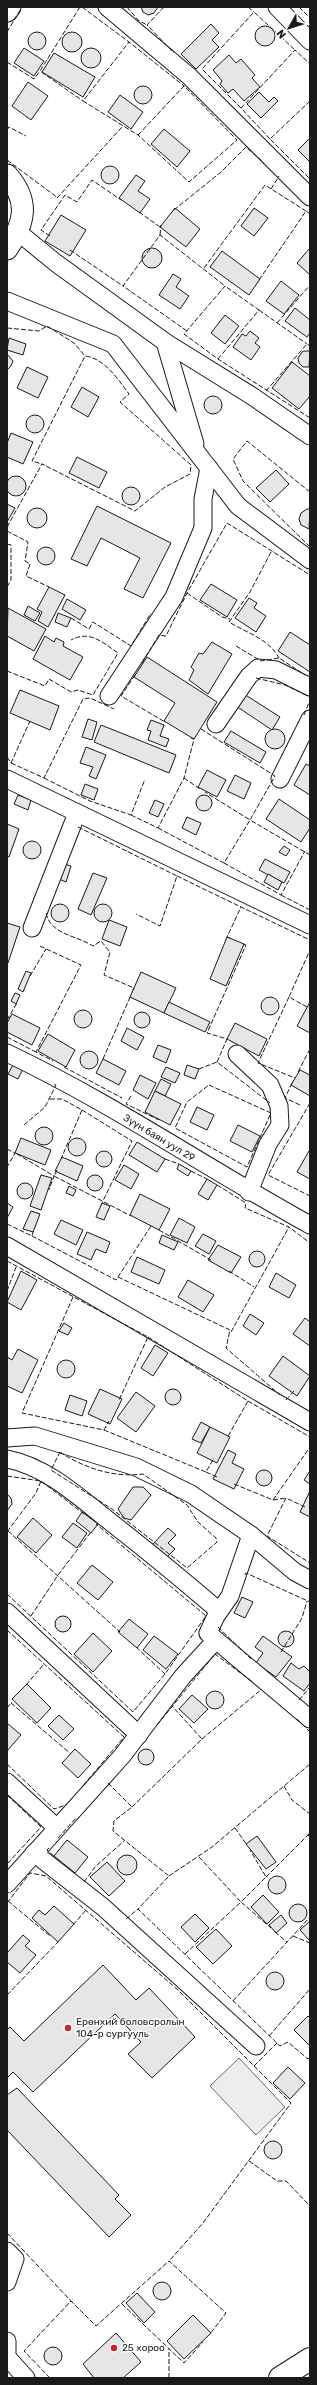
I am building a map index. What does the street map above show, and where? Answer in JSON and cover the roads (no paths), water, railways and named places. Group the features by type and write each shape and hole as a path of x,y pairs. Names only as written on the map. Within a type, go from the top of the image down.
{"main road":[{"path":"280,2378 310,2359"}],"street":[{"path":"7,11 10,7"},
{"path":"107,7 189,76 310,197"},
{"path":"277,7 310,41"},
{"path":"7,176 15,184 24,210 13,241 56,263 166,342 252,396 310,436"},
{"path":"7,301 113,344 238,506 310,560"},
{"path":"166,342 198,453"},
{"path":"108,696 174,597 203,528 203,499 209,468"},
{"path":"216,724 249,676 258,668 276,670 310,687"},
{"path":"280,779 310,719"},
{"path":"7,779 310,925"},
{"path":"32,928 77,813"},
{"name":"Зүүн баян уул 29","path":"7,1053 63,1080 249,1192 310,1225"},
{"path":"237,1054 270,1085 279,1106 280,1125 268,1144 249,1192"},
{"path":"7,1246 310,1422"},
{"path":"7,1438 35,1436 136,1467 191,1494 251,1535 295,1572 310,1580"},
{"path":"7,1458 19,1461 49,1475 161,1562 219,1611"},
{"path":"251,1535 230,1596 219,1611 208,1633 310,1719"},
{"path":"7,1612 139,1735"},
{"path":"7,1884 139,1735 183,1676 216,1640"},
{"path":"7,1782 56,1827"},
{"path":"34,1853 103,1907 256,2046"},
{"path":"7,2251 16,2259 7,2282"},
{"path":"7,2341 8,2358 26,2378"}],"place":[{"name":"Ерөнхий боловсролын 104-р сургууль","path":"68,2028"},
{"name":"25 хороо","path":"114,2348"}]}
